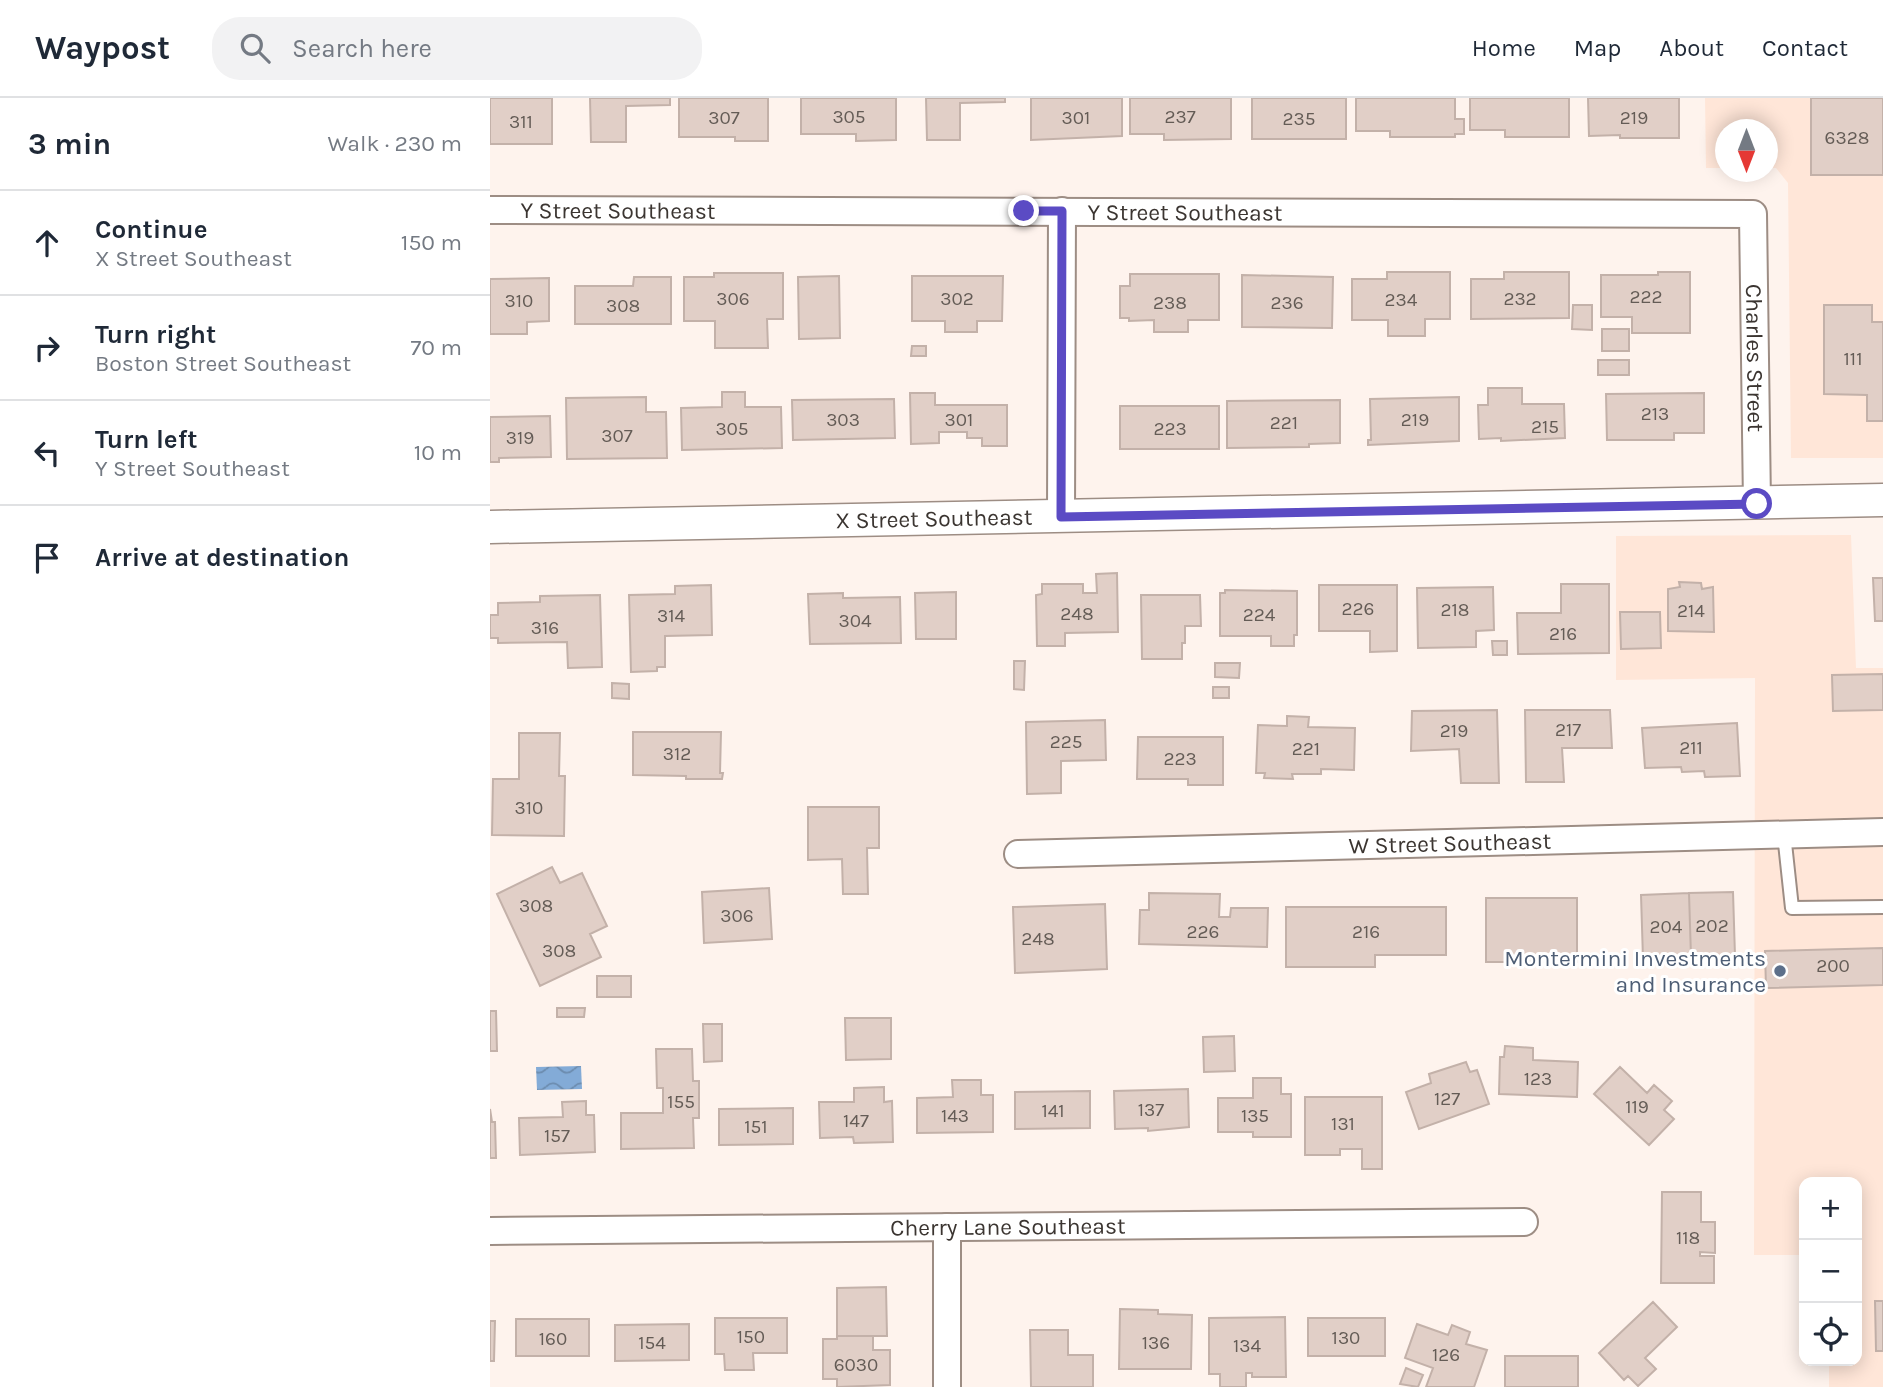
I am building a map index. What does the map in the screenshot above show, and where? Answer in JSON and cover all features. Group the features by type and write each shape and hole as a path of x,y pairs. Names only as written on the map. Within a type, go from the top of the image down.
{"street":[{"name":"Y Street Southeast","path":"490,210 1753,214"},
{"path":"1061,517 1062,211"},
{"name":"Charles Street","path":"1753,214 1757,504"},
{"name":"X Street Southeast","path":"490,527 1883,500"},
{"name":"W Street Southeast","path":"1017,854 1883,832"},
{"name":"Cherry Lane Southeast","path":"490,1231 1524,1222"},
{"path":"947,1227 947,1387"}],"lane":[{"path":"1784,834 1792,908 1883,907"}],"shaded area":[{"path":"1705,98 1883,98 1883,458 1791,458 1788,183 1778,170 1778,119 1715,119 1715,168 1706,168"},
{"path":"1851,535 1856,668 1883,668 1883,1387 1829,1387 1829,1366 1862,1366 1862,1177 1799,1177 1799,1255 1754,1255 1755,678 1616,680 1616,536"}],"water":[{"path":"581,1066 582,1089 537,1090 536,1067"}],"building":[{"path":"490,98 552,98 552,144 490,144"},
{"path":"590,98 670,98 670,105 626,106 626,142 591,142"},
{"path":"679,98 768,98 768,141 735,141 735,137 679,137"},
{"path":"801,98 896,98 896,140 856,141 856,134 801,134"},
{"path":"926,98 1005,98 1005,102 960,103 960,140 927,140"},
{"path":"1031,98 1122,98 1122,136 1031,140"},
{"path":"1130,98 1231,98 1231,139 1164,140 1164,134 1130,134"},
{"path":"1252,98 1346,98 1346,139 1252,139"},
{"path":"1356,98 1455,98 1455,119 1464,119 1464,134 1455,134 1455,137 1390,137 1390,131 1356,131"},
{"path":"1470,98 1569,98 1569,137 1505,137 1505,130 1470,130"},
{"path":"1588,98 1679,98 1679,138 1589,136"},
{"path":"1811,98 1883,98 1883,175 1811,175"},
{"path":"1387,272 1450,272 1450,319 1425,319 1425,336 1388,336 1388,320 1352,320 1352,279 1387,279"},
{"path":"1504,272 1569,272 1569,318 1471,319 1471,279 1504,279"},
{"path":"1658,272 1690,272 1690,333 1632,333 1632,317 1601,317 1601,275 1658,275"},
{"path":"714,273 783,273 783,319 767,319 768,348 715,348 715,321 684,321 684,277 714,277"},
{"path":"1130,274 1219,274 1219,320 1188,320 1188,332 1154,332 1154,320 1129,321 1129,318 1120,318 1120,286 1130,286"},
{"path":"1242,275 1333,277 1332,328 1242,327"},
{"path":"839,276 840,338 799,339 798,277"},
{"path":"912,276 1003,276 1002,321 977,321 977,332 945,332 945,321 912,321"},
{"path":"634,277 671,277 671,324 575,324 575,286 633,286"},
{"path":"549,278 549,321 527,322 527,334 490,334 490,279"},
{"path":"1573,305 1592,305 1592,330 1572,329"},
{"path":"1824,305 1872,305 1872,322 1883,322 1883,421 1867,421 1867,395 1824,394"},
{"path":"1602,329 1629,329 1629,351 1602,351"},
{"path":"912,346 926,346 926,356 911,356"},
{"path":"1598,360 1629,360 1629,375 1598,375"},
{"path":"1488,388 1522,388 1522,404 1564,404 1565,438 1501,441 1501,438 1479,439 1478,405 1488,405"},
{"path":"722,392 745,392 745,407 781,407 782,448 682,450 681,408 722,407"},
{"path":"910,393 935,393 935,405 1007,405 1007,446 982,446 982,438 967,438 967,432 939,432 939,443 911,444"},
{"path":"1704,393 1704,433 1674,433 1674,440 1607,440 1606,394"},
{"path":"646,397 646,412 666,412 667,458 567,459 566,398"},
{"path":"1459,397 1459,441 1368,445 1368,440 1371,440 1370,399"},
{"path":"894,399 895,438 793,440 792,400"},
{"path":"1340,400 1340,443 1309,444 1309,447 1227,448 1227,401"},
{"path":"1120,406 1219,406 1219,449 1120,449"},
{"path":"550,416 551,457 499,458 499,462 490,462 490,417"},
{"path":"1117,573 1118,632 1065,633 1065,646 1037,646 1036,595 1042,594 1042,584 1083,584 1083,593 1097,593 1096,574"},
{"path":"1873,578 1883,578 1883,621 1875,621"},
{"path":"1679,582 1701,583 1702,589 1713,587 1714,632 1668,631 1668,589 1680,587"},
{"path":"1561,584 1609,584 1609,653 1518,654 1517,613 1561,613"},
{"path":"711,585 712,635 665,636 665,667 657,667 657,671 631,672 629,595 675,594 675,586"},
{"path":"1319,585 1397,585 1397,651 1370,652 1370,631 1319,631"},
{"path":"1493,587 1494,630 1476,631 1476,647 1418,648 1417,588"},
{"path":"1225,590 1297,591 1297,635 1294,635 1294,646 1271,646 1271,636 1220,636 1220,593 1225,593"},
{"path":"956,592 956,639 916,639 915,593"},
{"path":"843,593 843,598 900,597 901,643 810,644 808,594"},
{"path":"600,595 602,667 568,668 567,642 498,643 498,638 490,638 490,615 498,615 498,603 540,602 540,596"},
{"path":"1141,595 1200,595 1201,626 1185,626 1182,659 1142,659"},
{"path":"1620,612 1660,612 1661,648 1621,649"},
{"path":"1492,641 1507,641 1507,655 1493,655"},
{"path":"1014,661 1025,661 1024,690 1014,689"},
{"path":"1215,663 1240,663 1239,678 1215,677"},
{"path":"1883,674 1883,710 1833,711 1832,675"},
{"path":"612,683 629,684 629,699 612,698"},
{"path":"1213,687 1229,687 1229,698 1213,698"},
{"path":"1497,710 1499,783 1461,783 1459,749 1411,751 1412,711"},
{"path":"1525,710 1610,710 1612,748 1562,748 1564,782 1526,782"},
{"path":"1287,716 1309,717 1308,727 1355,728 1354,770 1321,769 1321,774 1292,774 1293,779 1264,778 1265,773 1256,773 1258,725 1287,726"},
{"path":"1105,720 1106,760 1061,761 1061,793 1027,794 1026,722"},
{"path":"1737,723 1740,776 1705,777 1704,771 1682,772 1681,767 1645,768 1642,728"},
{"path":"633,732 721,732 722,779 633,775"},
{"path":"519,733 560,733 559,776 565,776 564,836 492,835 493,779 519,779"},
{"path":"1138,737 1223,737 1223,785 1188,785 1188,779 1137,779"},
{"path":"808,807 879,807 879,848 867,848 868,894 843,894 842,859 808,860"},
{"path":"552,867 560,883 582,873 607,926 590,934 601,957 540,986 497,894"},
{"path":"769,888 772,939 704,943 702,892"},
{"path":"1733,892 1735,956 1691,957 1689,893"},
{"path":"1149,893 1220,894 1219,917 1230,917 1231,908 1268,908 1267,947 1139,944 1140,910 1149,910"},
{"path":"1689,893 1691,957 1643,959 1641,895"},
{"path":"1486,898 1577,898 1577,962 1486,962"},
{"path":"1105,904 1107,969 1015,973 1013,907"},
{"path":"1286,907 1446,907 1446,955 1375,955 1375,967 1286,967"},
{"path":"1883,948 1883,985 1766,988 1765,951"},
{"path":"597,976 631,976 631,997 597,997"},
{"path":"557,1008 585,1008 584,1017 557,1017"},
{"path":"490,1011 496,1011 497,1051 490,1051"},
{"path":"845,1018 891,1018 891,1059 846,1060"},
{"path":"703,1024 722,1024 722,1061 704,1062"},
{"path":"1234,1036 1235,1071 1204,1072 1203,1037"},
{"path":"1505,1046 1533,1048 1533,1060 1578,1062 1577,1097 1499,1094 1500,1057 1504,1057"},
{"path":"656,1049 692,1049 693,1081 699,1081 699,1118 693,1118 694,1148 621,1149 621,1113 663,1113 663,1088 657,1088"},
{"path":"1466,1062 1470,1072 1477,1070 1489,1104 1419,1129 1406,1092 1431,1083 1429,1074"},
{"path":"1620,1067 1647,1093 1654,1085 1672,1101 1664,1110 1674,1119 1649,1145 1594,1094"},
{"path":"1253,1078 1281,1078 1281,1094 1291,1094 1291,1137 1253,1137 1253,1132 1218,1132 1218,1098 1253,1098"},
{"path":"952,1080 981,1080 981,1095 993,1095 993,1132 917,1133 917,1098 953,1097"},
{"path":"884,1087 884,1102 892,1101 893,1142 854,1143 853,1137 820,1138 819,1102 854,1102 854,1088"},
{"path":"1188,1089 1189,1127 1148,1131 1148,1128 1115,1129 1114,1091"},
{"path":"1090,1091 1090,1128 1015,1129 1015,1092"},
{"path":"1305,1097 1382,1097 1382,1169 1362,1169 1362,1149 1340,1149 1340,1155 1305,1155"},
{"path":"586,1101 586,1115 594,1115 595,1152 520,1155 519,1118 563,1117 562,1102"},
{"path":"793,1108 793,1144 719,1145 719,1109"},
{"path":"490,1109 492,1122 495,1122 496,1158 490,1158"},
{"path":"1662,1192 1701,1192 1701,1222 1715,1222 1715,1253 1700,1252 1700,1256 1714,1256 1714,1283 1661,1283"},
{"path":"886,1287 887,1336 837,1336 837,1288"},
{"path":"1875,1301 1883,1301 1883,1351 1876,1351"},
{"path":"1653,1302 1677,1327 1645,1358 1656,1369 1638,1386 1628,1376 1624,1380 1599,1353"},
{"path":"1120,1309 1158,1310 1158,1314 1192,1315 1191,1369 1119,1369"},
{"path":"1285,1317 1286,1377 1252,1377 1252,1373 1246,1373 1246,1387 1220,1387 1220,1374 1209,1374 1209,1318"},
{"path":"715,1318 787,1318 787,1353 753,1353 754,1370 725,1370 724,1354 715,1354"},
{"path":"1308,1318 1385,1318 1385,1356 1308,1356"},
{"path":"516,1319 589,1319 589,1356 516,1356"},
{"path":"490,1321 495,1321 494,1361 490,1361"},
{"path":"689,1324 689,1360 615,1361 615,1325"},
{"path":"1417,1324 1448,1335 1452,1325 1470,1332 1466,1344 1487,1350 1474,1387 1426,1387 1433,1368 1405,1358"},
{"path":"1030,1330 1068,1330 1068,1355 1093,1355 1093,1387 1031,1387"},
{"path":"837,1336 873,1336 873,1350 890,1350 890,1385 837,1387 837,1379 823,1379 823,1339 837,1339"},
{"path":"1505,1356 1578,1356 1578,1387 1505,1387"},
{"path":"1406,1368 1423,1375 1418,1387 1400,1384"}],"place":[{"name":"Montermini Investments and Insurance","path":"1780,971"}],"route":[{"path":"1024,211 1062,211 1061,517 1757,504"}]}
